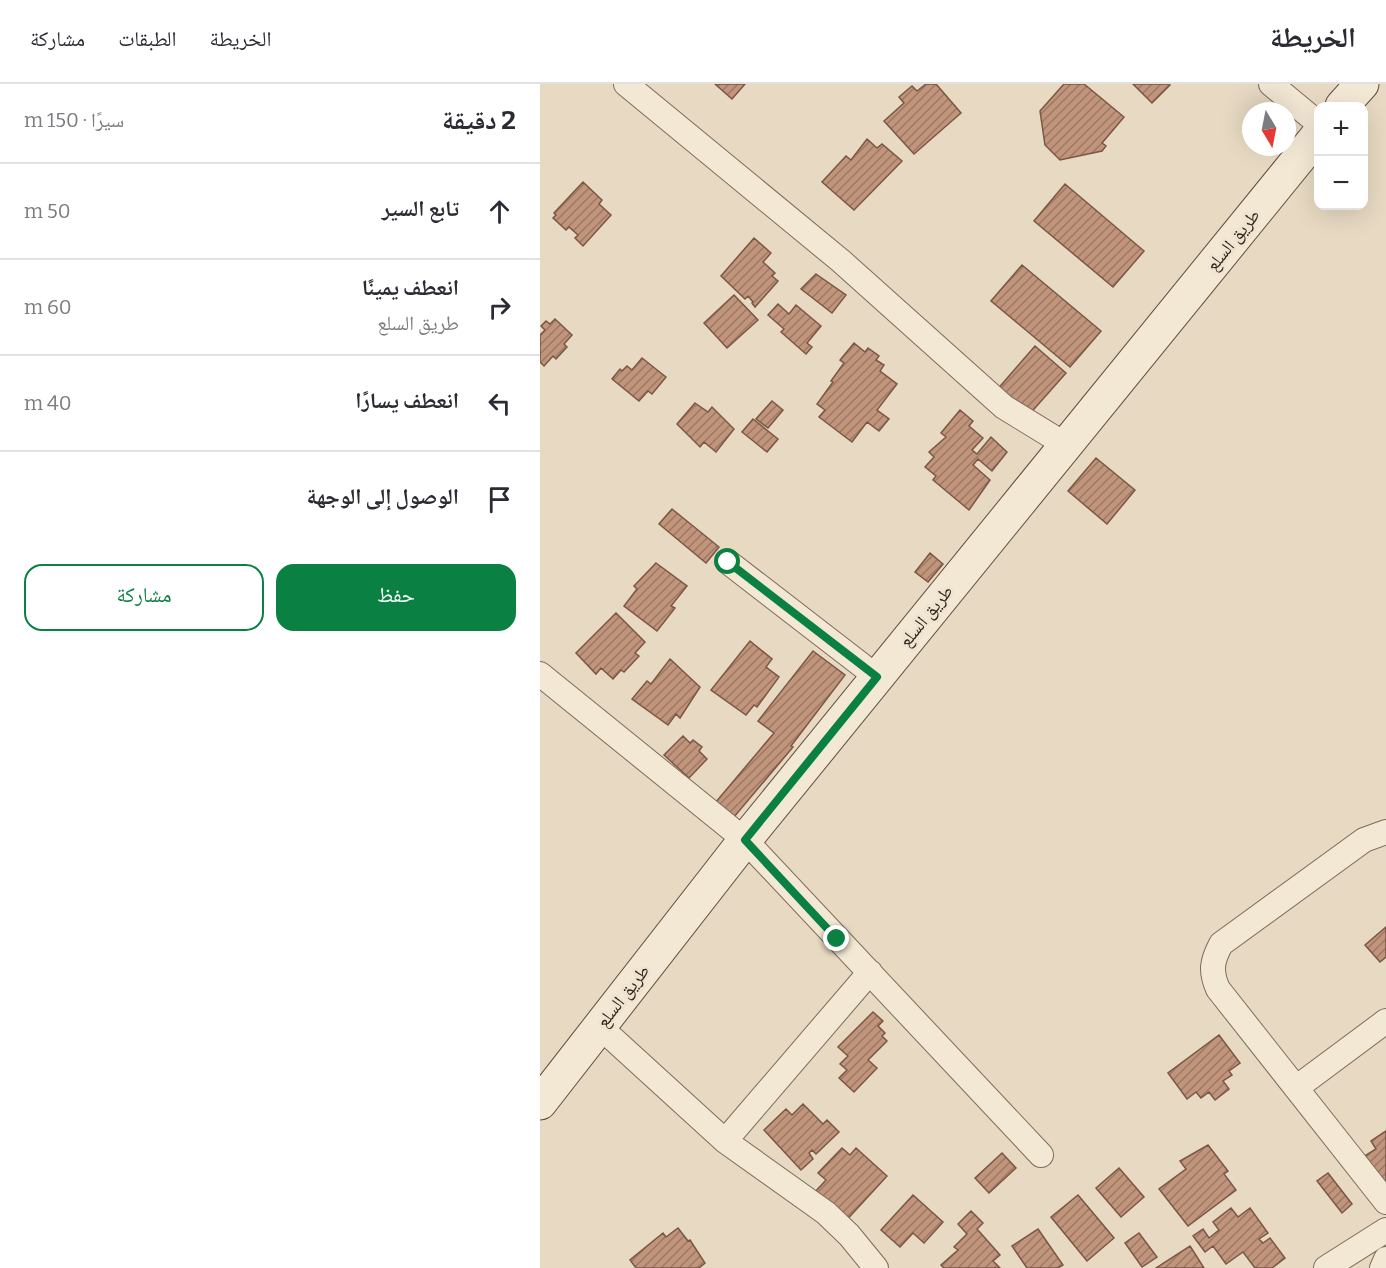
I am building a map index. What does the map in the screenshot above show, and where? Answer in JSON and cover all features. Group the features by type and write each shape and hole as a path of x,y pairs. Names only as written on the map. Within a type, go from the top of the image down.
{"street":[{"path":"626,84 841,261 1004,407 1066,444"},
{"path":"1271,84 1314,120"},
{"path":"1346,102 1362,84"},
{"name":"طريق السلع","path":"540,1103 745,840 1314,140"},
{"path":"728,562 877,677"},
{"path":"540,674 745,840 1041,1155"},
{"path":"1386,832 1364,840 1221,944 1213,959 1211,974 1218,989 1386,1202"},
{"path":"725,1141 870,972"},
{"path":"1296,1088 1386,1021"},
{"path":"600,1027 725,1141 826,1213 849,1235 876,1268"},
{"path":"1326,1268 1386,1230"},
{"path":"1382,1268 1386,1259"}],"building":[{"path":"715,84 745,84 732,99"},
{"path":"926,84 936,84 961,113 914,154 884,121 904,103 899,97 912,86 917,91"},
{"path":"1064,84 1084,84 1124,117 1102,143 1106,146 1102,151 1060,160 1045,145 1040,111"},
{"path":"1133,84 1169,84 1170,85 1152,103"},
{"path":"867,139 877,148 882,144 902,161 854,210 822,182 846,156 851,160"},
{"path":"583,182 602,200 599,204 611,215 583,246 575,238 578,235 569,227 566,230 553,218 556,215 554,213"},
{"path":"1065,184 1144,251 1113,287 1034,221"},
{"path":"754,238 771,253 763,262 775,273 772,276 778,281 755,307 748,296 745,299 721,276"},
{"path":"1022,265 1101,331 1070,367 991,301"},
{"path":"816,274 846,295 832,313 801,289"},
{"path":"734,295 758,320 727,348 704,323"},
{"path":"778,304 789,314 796,305 821,326 807,343 812,347 806,354 781,332 784,329 768,315"},
{"path":"555,319 572,335 564,344 567,347 556,359 553,356 544,366 540,362 540,335 545,330 541,326 546,321 550,324"},
{"path":"854,343 865,352 868,348 879,356 876,360 884,365 880,371 897,384 877,410 889,419 879,431 867,422 852,442 819,417 825,410 817,404 844,363 840,360"},
{"path":"1035,346 1066,373 1027,417 996,391"},
{"path":"642,358 666,377 652,394 648,391 639,401 612,379 620,369 622,371 627,366 632,370"},
{"path":"772,401 783,410 768,428 756,419"},
{"path":"695,403 708,412 712,407 734,429 716,452 704,442 700,447 677,424"},
{"path":"960,410 973,421 969,426 983,438 972,450 977,454 991,437 1007,452 992,471 978,459 973,465 990,480 969,510 933,480 936,476 925,467 934,457 929,452 946,437 941,433"},
{"path":"753,419 778,439 767,452 742,432"},
{"path":"1096,458 1135,490 1107,524 1068,491"},
{"path":"672,509 719,547 706,563 659,524"},
{"path":"930,553 943,564 928,582 915,572"},
{"path":"656,563 687,586 671,606 675,608 657,631 624,606 637,589 634,586"},
{"path":"616,613 645,642 635,653 639,656 624,672 621,670 613,679 601,668 596,674 576,653"},
{"path":"750,641 772,659 766,667 779,677 757,707 754,705 746,715 711,690"},
{"path":"813,651 845,675 791,746 793,747 734,817 716,802 774,733 758,721"},
{"path":"670,659 700,687 680,718 676,714 668,725 632,699 647,681 651,684"},
{"path":"683,736 690,743 693,740 702,747 699,751 707,759 689,778 664,755"},
{"path":"1386,927 1386,957 1380,962 1365,945"},
{"path":"873,1012 883,1021 878,1026 885,1033 882,1036 887,1041 868,1060 877,1068 854,1092 839,1078 847,1070 840,1064 848,1056 838,1047"},
{"path":"1219,1035 1240,1063 1229,1071 1232,1075 1223,1081 1229,1089 1215,1100 1209,1092 1201,1098 1196,1092 1187,1099 1168,1073"},
{"path":"803,1104 823,1124 827,1120 839,1132 816,1154 812,1150 809,1153 813,1159 801,1170 764,1130 786,1109 792,1115"},
{"path":"1386,1131 1386,1191 1360,1159 1376,1149 1371,1141"},
{"path":"1208,1145 1228,1171 1224,1174 1236,1190 1188,1226 1159,1189 1186,1169 1180,1161"},
{"path":"842,1148 850,1155 856,1148 887,1176 843,1224 814,1193 826,1180 818,1173"},
{"path":"1002,1153 1016,1168 989,1193 975,1178"},
{"path":"1119,1168 1144,1197 1121,1217 1096,1188"},
{"path":"1328,1173 1352,1204 1342,1213 1317,1181"},
{"path":"913,1195 943,1222 924,1243 913,1233 900,1247 881,1230"},
{"path":"1078,1195 1114,1238 1087,1261 1051,1217"},
{"path":"1231,1208 1238,1217 1250,1208 1268,1233 1259,1239 1263,1243 1270,1238 1285,1258 1272,1268 1255,1268 1243,1252 1226,1264 1213,1246 1205,1252 1193,1236 1203,1229 1209,1238 1219,1230 1213,1222"},
{"path":"971,1211 983,1223 977,1229 1000,1255 993,1261 1000,1268 944,1268 941,1265 958,1250 954,1247 967,1234 958,1224"},
{"path":"678,1228 688,1241 690,1240 705,1263 699,1268 636,1268 630,1260 663,1233 666,1237"},
{"path":"1038,1229 1063,1265 1058,1268 1027,1268 1012,1246"},
{"path":"1139,1233 1157,1257 1142,1267 1125,1243"},
{"path":"1190,1246 1204,1268 1156,1268"}],"route":[{"path":"728,562 877,677 745,840 837,939"}]}
